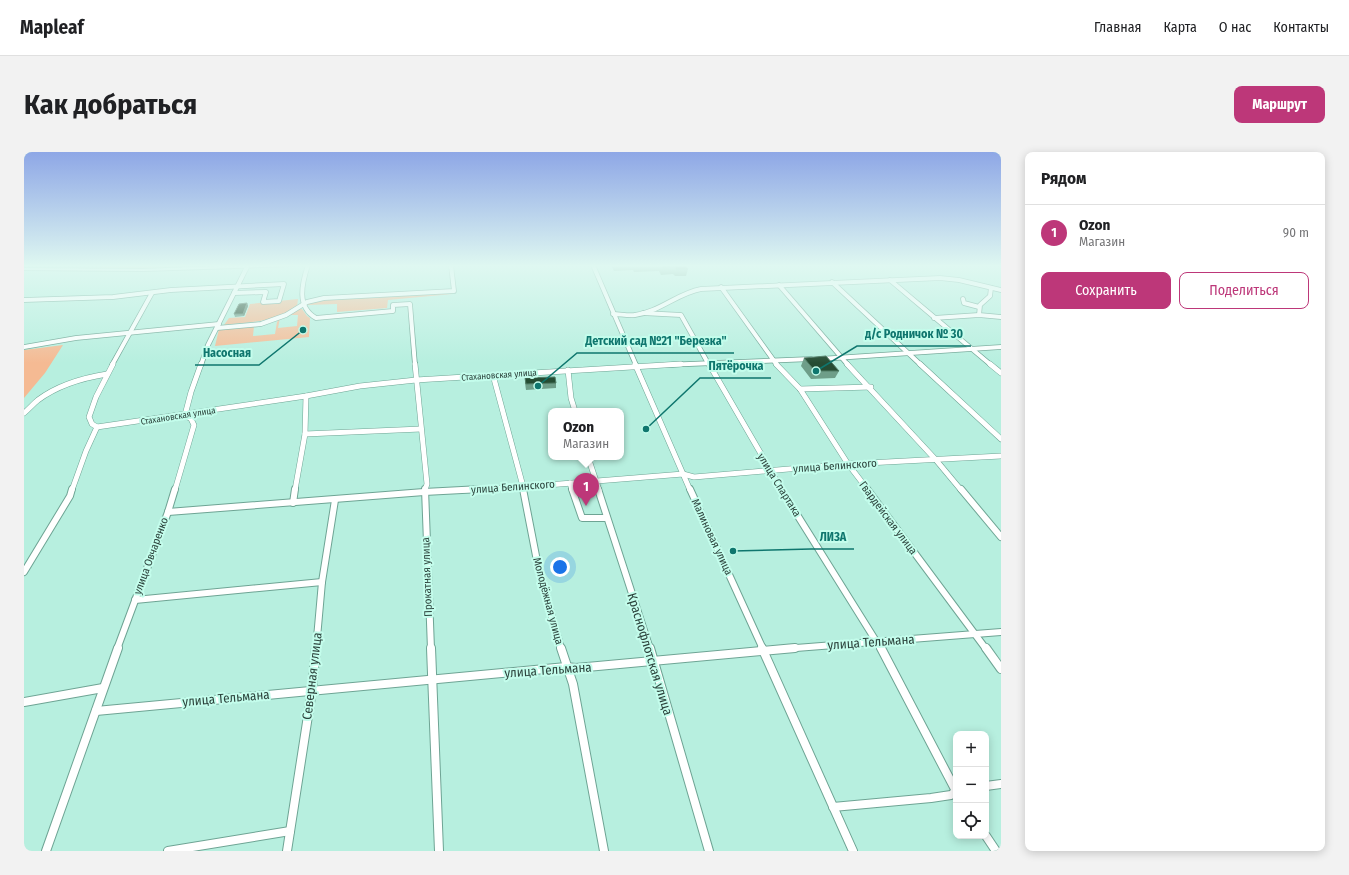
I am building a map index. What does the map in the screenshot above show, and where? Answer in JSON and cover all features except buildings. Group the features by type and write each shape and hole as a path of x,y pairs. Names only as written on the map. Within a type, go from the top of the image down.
{"street":[{"path":"24,300 95,298"},
{"path":"24,572 70,496 86,451 97,427 92,424 89,417 96,397 107,374 150,298"},
{"path":"185,415 191,392 208,345 232,298"},
{"path":"264,298 263,302 279,301 280,298"},
{"path":"303,298 303,306"},
{"path":"24,347 76,338 131,332 261,324 286,316 303,306 306,302 331,298"},
{"name":"Малиновая улица","path":"607,298 683,474 853,851"},
{"path":"614,314 634,315 643,313 662,306 678,298"},
{"name":"Гвардейская улица","path":"729,298 774,361 800,389 848,464 1001,669"},
{"path":"790,298 842,358 871,387 936,460 1001,537"},
{"path":"849,298 1001,439"},
{"path":"910,298 1001,373"},
{"path":"979,315 979,308 983,299 986,298"},
{"path":"963,299 964,303 979,308"},
{"name":"Прокатная улица","path":"303,306 309,315 316,318 393,311 393,305 410,304 427,484 424,492 439,851"},
{"name":"улица Спартака","path":"643,313 681,315 770,471 877,641 953,785"},
{"path":"934,318 979,315 1001,318"},
{"name":"Стахановская улица","path":"97,427 185,415 360,386 416,380 707,362 842,358 908,352 1001,347"},
{"path":"568,370 571,398 574,408"},
{"path":"24,413 37,401 74,380 107,374"},
{"name":"Молодёжная улица","path":"493,375 523,487 538,566 566,667 573,684 604,851"},
{"path":"800,389 871,387"},
{"path":"293,503 305,434 306,396"},
{"name":"улица Овчаренко","path":"46,851 103,688 168,512 194,425 191,419 185,415"},
{"path":"305,434 421,430"},
{"name":"улица Белинского","path":"168,512 683,474 694,477 848,464 1001,456"},
{"name":"Краснофлотская улица","path":"589,460 654,662 709,851"},
{"path":"570,483 582,518 608,518"},
{"name":"Северная улица","path":"287,851 312,690 322,582 335,500"},
{"path":"135,600 322,582"},
{"name":"улица Тельмана","path":"96,711 566,667 576,668 654,662 877,641 1001,632"},
{"path":"24,702 103,688"},
{"path":"989,786 1001,784"},
{"path":"833,807 931,798 953,793"},
{"path":"168,851 290,831"},
{"path":"988,839 996,851"}],"shaded area":[{"path":"325,298 413,298 388,300 387,308 337,312 337,304 307,305 309,302"},
{"path":"298,299 297,307 279,316 253,322 224,325 229,318 245,317 250,304"},
{"path":"302,309 310,318 309,337 215,346 219,329 254,326 253,336 275,334 277,322 280,318 278,328 297,326 298,315 288,315"},
{"path":"63,345 45,373 24,398 24,350"}],"place":[{"name":"Насосная","path":"303,330"},
{"name":"д/с Родничок № 30","path":"816,371"},
{"name":"Детский сад №21 \"Березка\"","path":"538,386"},
{"name":"Пятёрочка","path":"646,429"},
{"name":"Ozon","path":"586,506"},
{"name":"ЛИЗА","path":"733,551"}]}
